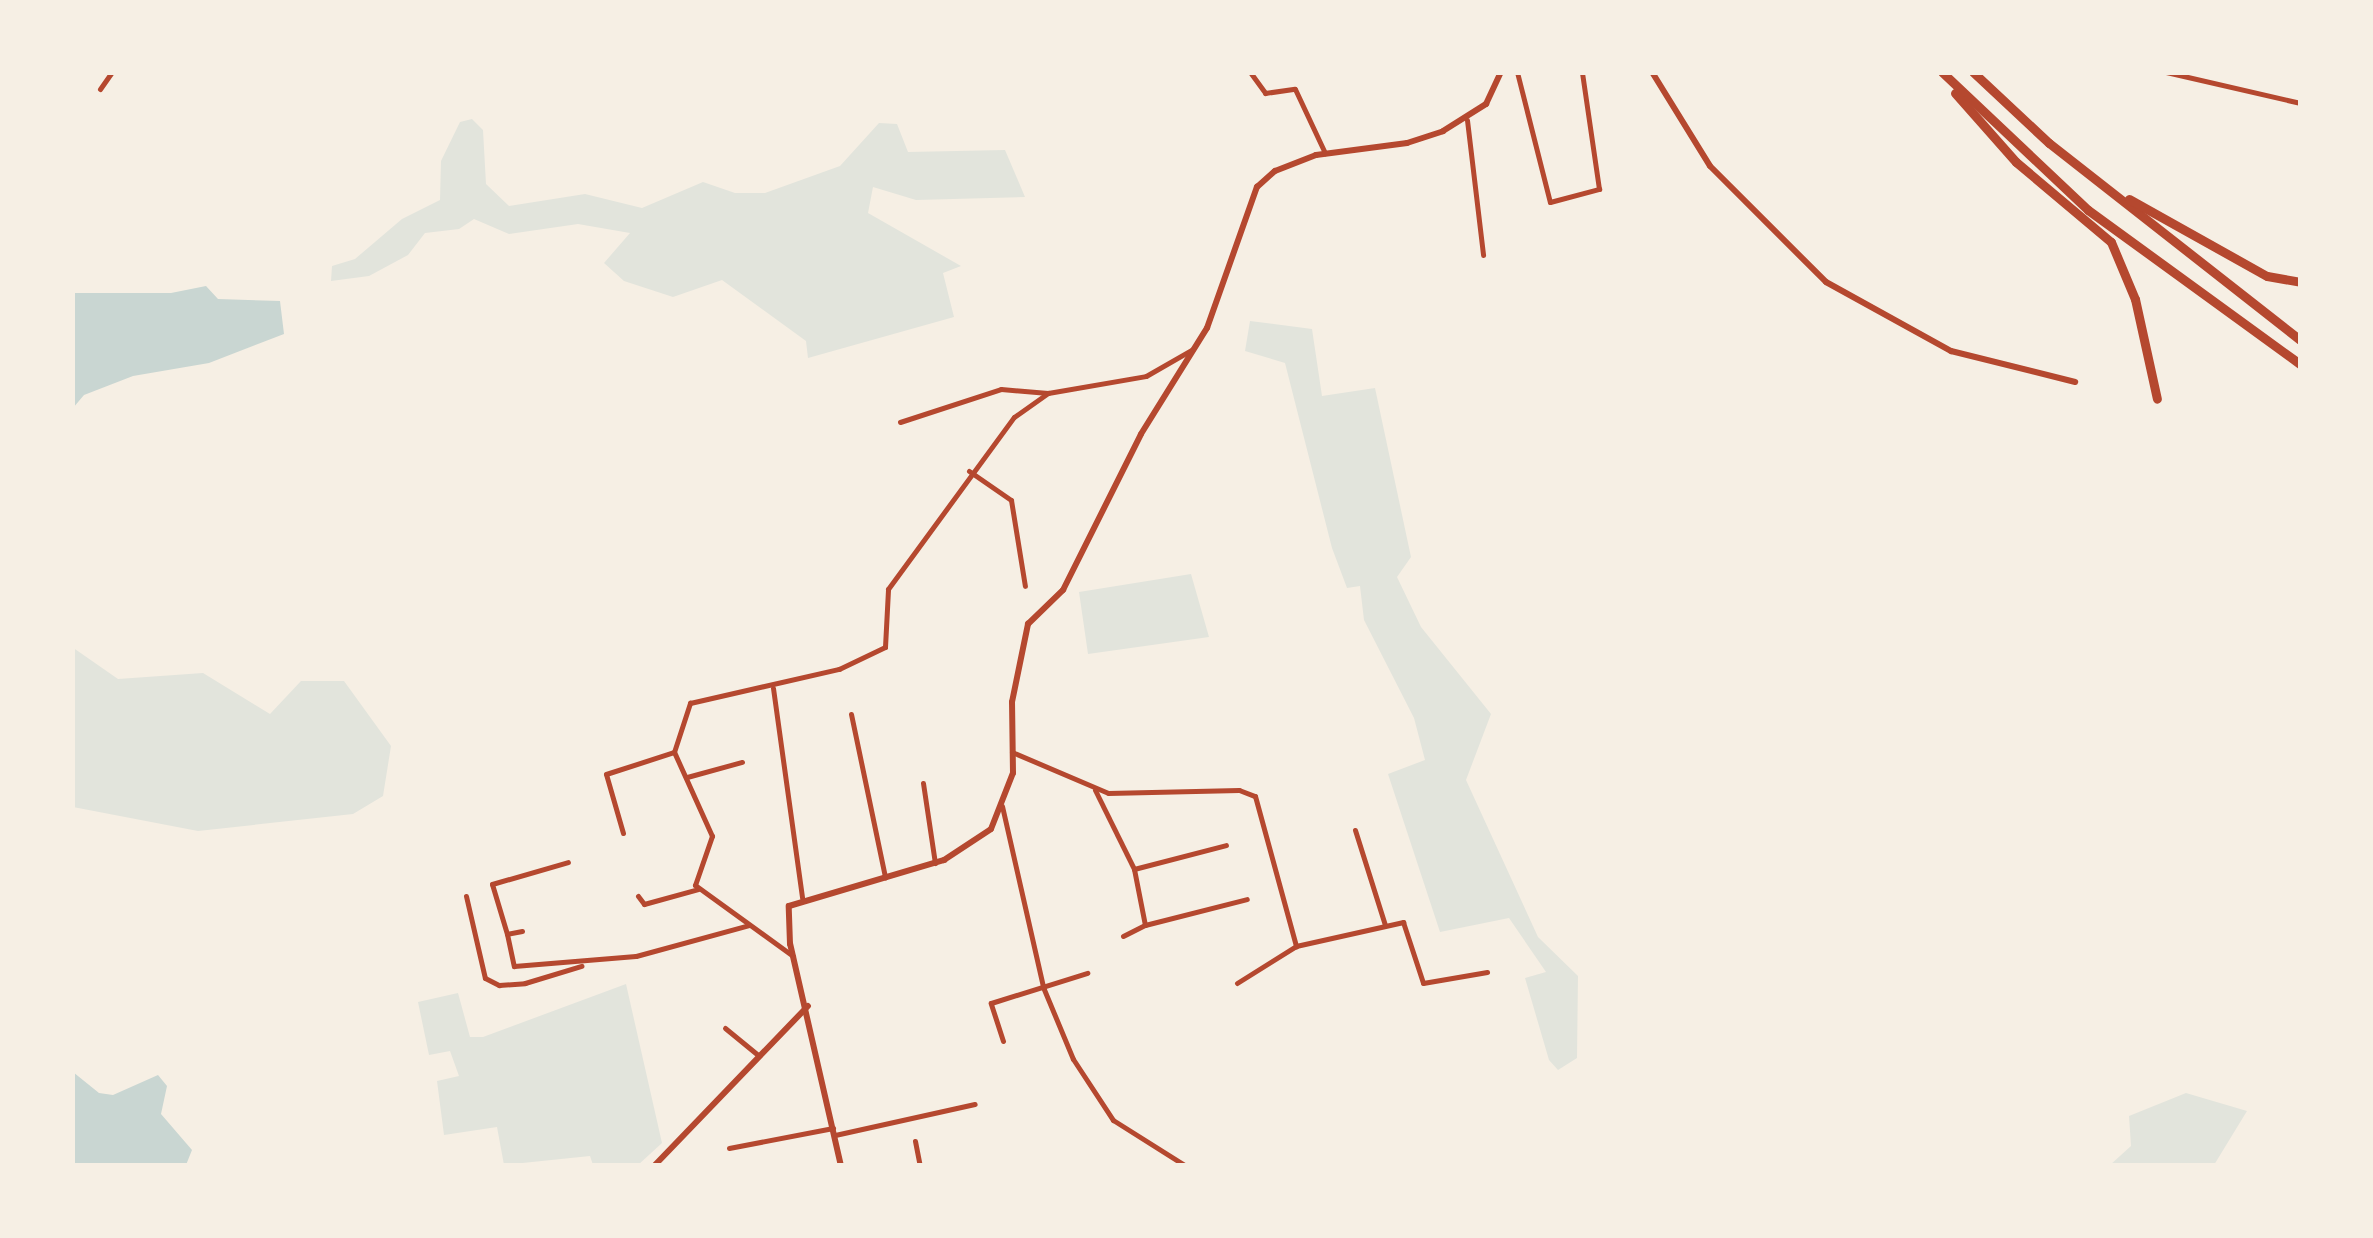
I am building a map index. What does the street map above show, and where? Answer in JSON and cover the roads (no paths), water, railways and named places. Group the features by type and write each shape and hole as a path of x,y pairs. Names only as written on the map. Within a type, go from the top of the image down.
{"highway":[{"path":"1973,72 2098,182 2300,340"},
{"path":"1942,73 2088,210 2300,364"},
{"path":"1942,73 1979,126 2111,242 2135,299 2158,399"},
{"path":"2098,182 2266,276 2300,282"}],"street":[{"path":"100,89 112,72"},
{"path":"1250,72 1265,93 1296,90 1325,153"},
{"path":"841,1166 787,910 802,898 886,878 970,848 1002,806 1014,772 1012,702 1028,624 1063,590 1141,434 1196,347 1256,186 1275,171 1325,153 1407,144 1467,120 1486,104 1501,72"},
{"path":"1517,72 1550,202 1599,189 1582,72"},
{"path":"1652,72 1710,166 1826,282 1951,351 2074,382"},
{"path":"2166,72 2300,103"},
{"path":"1467,120 1483,255"},
{"path":"900,422 1001,389 1048,393 1146,376 1196,347"},
{"path":"794,956 698,889 694,876 712,836 674,752 690,703 772,688 840,669 885,647 888,589 968,470 1014,417 1048,393"},
{"path":"968,470 1010,500 1025,586"},
{"path":"772,688 802,898"},
{"path":"851,714 886,878"},
{"path":"623,833 606,774 674,752"},
{"path":"1012,752 1095,790 1255,796 1296,946"},
{"path":"687,777 742,762"},
{"path":"923,783 935,863"},
{"path":"1095,790 1134,869 1145,925"},
{"path":"1002,806 1043,987 1073,1059 1113,1120 1186,1166"},
{"path":"1355,830 1385,925"},
{"path":"1134,869 1226,845"},
{"path":"568,862 492,884 514,966 589,963"},
{"path":"638,896 644,904 698,889"},
{"path":"466,896 485,978 499,984 525,982 749,926"},
{"path":"1122,936 1145,925 1247,899"},
{"path":"1237,982 1296,946 1403,922 1423,983 1487,972"},
{"path":"506,934 522,931"},
{"path":"1003,1041 990,1004 1088,973"},
{"path":"654,1166 808,1006"},
{"path":"725,1028 758,1055"},
{"path":"729,1148 975,1104"},
{"path":"914,1141 920,1166"}]}
